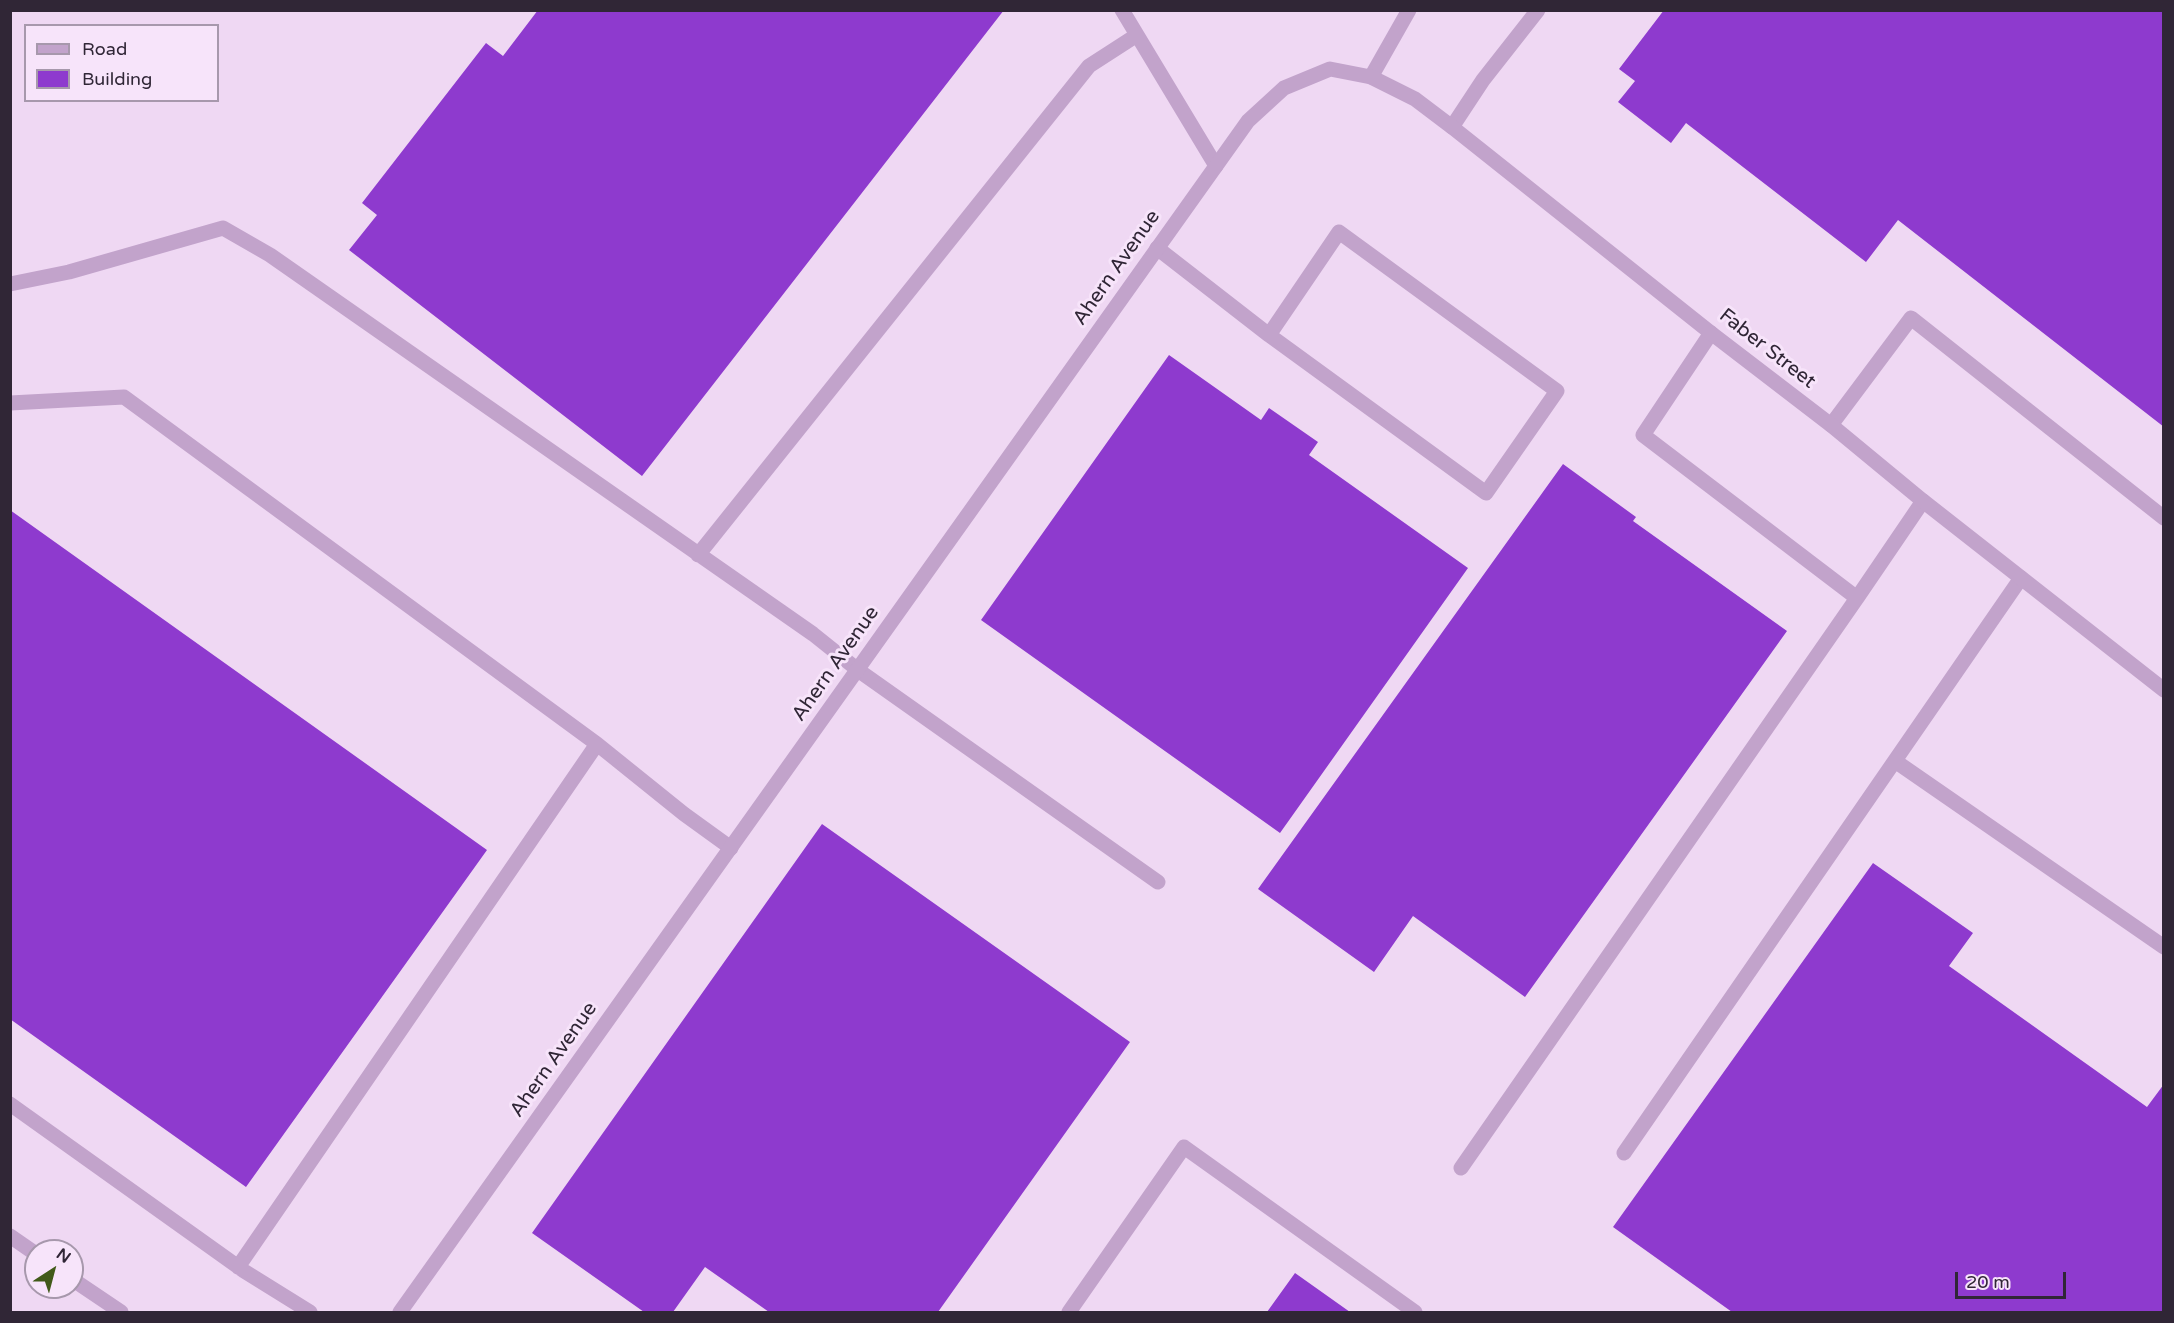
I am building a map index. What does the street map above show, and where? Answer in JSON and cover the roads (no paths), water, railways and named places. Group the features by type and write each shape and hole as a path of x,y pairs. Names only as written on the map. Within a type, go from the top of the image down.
{"street":[{"path":"1122,10 1216,166"},
{"path":"1452,127 1483,80 1538,10"},
{"path":"1371,77 1407,11"},
{"path":"698,555 1089,66 1137,35"},
{"name":"Faber Street","path":"1330,69 1371,77 1415,99 1831,425 1923,501 2163,690"},
{"name":"Ahern Avenue","path":"400,1312 1248,121 1284,88 1330,69"},
{"path":"10,284 69,272 223,228 270,255 813,634 858,670 1158,882"},
{"path":"1158,248 1269,335 1486,493 1557,391 1339,232 1269,335"},
{"path":"1831,425 1911,318 2163,518"},
{"path":"1711,333 1643,435 1857,598"},
{"path":"10,403 124,397 597,744 684,814 731,848"},
{"path":"1461,1168 1923,501"},
{"path":"1624,1153 2021,578"},
{"path":"238,1267 597,744"},
{"path":"1895,761 2163,948"},
{"path":"10,1104 238,1267 310,1312"},
{"path":"1069,1312 1185,1147 1415,1312"},
{"path":"10,1236 24,1246"},
{"path":"84,1287 121,1312"}]}
